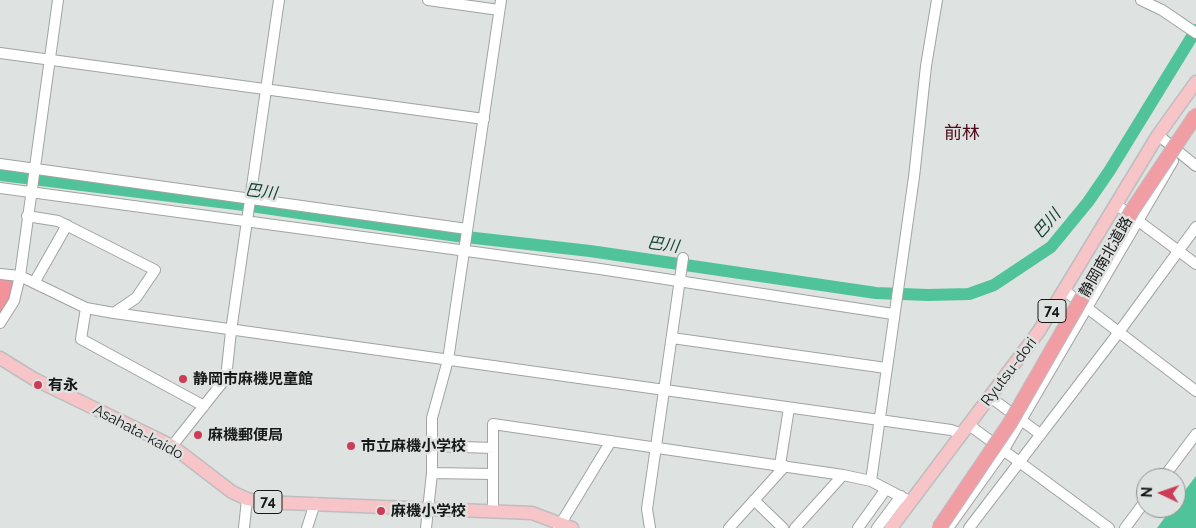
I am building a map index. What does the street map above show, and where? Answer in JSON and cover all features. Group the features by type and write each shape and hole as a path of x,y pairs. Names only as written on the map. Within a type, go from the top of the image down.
{"highway":[{"name":"静岡南北道路","path":"939,528 1010,423 1133,209 1196,115"},
{"name":"静岡南北道路","path":"943,528 1013,424 1136,211 1196,121"}],"main road":[{"name":"Ryutsu-dori","path":"891,528 906,499 966,429 1039,331 1158,135 1196,82"},
{"name":"Asahata-kaido","path":"0,358 34,379 172,446 232,492 247,498 261,502 532,513 564,526"}],"street":[{"path":"0,322 14,301 20,276 58,0"},
{"path":"172,446 226,378 278,0"},
{"path":"426,528 430,508 432,473 432,418 448,360 500,5 428,0"},
{"path":"871,481 893,314 914,177 926,66 938,0"},
{"path":"1141,0 1184,24 1196,33"},
{"path":"0,53 484,119"},
{"path":"948,528 1003,451 1137,219 1196,127"},
{"path":"1158,135 1196,166"},
{"path":"0,164 467,229"},
{"path":"0,188 248,221 893,314"},
{"path":"1117,205 1196,264"},
{"path":"27,216 58,220 155,270 136,298 114,313"},
{"path":"34,283 67,225"},
{"path":"969,528 1119,332 1196,227"},
{"path":"650,528 647,509 683,258"},
{"path":"0,274 20,276 86,308 114,313 231,331 789,408 951,430 966,429 1003,451 1109,528"},
{"path":"1065,291 1196,391"},
{"path":"86,308 81,339 204,406"},
{"path":"672,338 886,368"},
{"path":"990,397 1040,434"},
{"path":"729,528 783,466 789,408"},
{"path":"493,511 493,424 843,475 871,481 906,499 877,528"},
{"path":"1170,468 1196,434"},
{"path":"564,526 611,441"},
{"path":"432,446 493,448"},
{"path":"432,473 493,474"},
{"path":"795,528 843,475"},
{"path":"858,528 886,489"},
{"path":"244,528 247,498"},
{"path":"754,500 783,528"},
{"path":"307,528 315,503"},
{"path":"1125,528 1136,513"}],"shaded area":[{"path":"0,277 13,279 11,298 0,315"},
{"path":"1196,476 1196,528 1157,528 1164,518 1186,518 1186,489"}],"waterway":[{"name":"巴川","path":"0,175 244,205 457,236 590,251 876,293 969,294 994,285 1051,247 1088,202 1110,170 1196,30"}],"place":[{"name":"静岡市麻機児童館","path":"183,379"},
{"name":"有永","path":"38,385"},
{"name":"麻機郵便局","path":"198,435"},
{"name":"市立麻機小学校","path":"351,446"},
{"name":"麻機小学校","path":"381,511"}],"district":[{"name":"前林","path":"962,134"}]}
